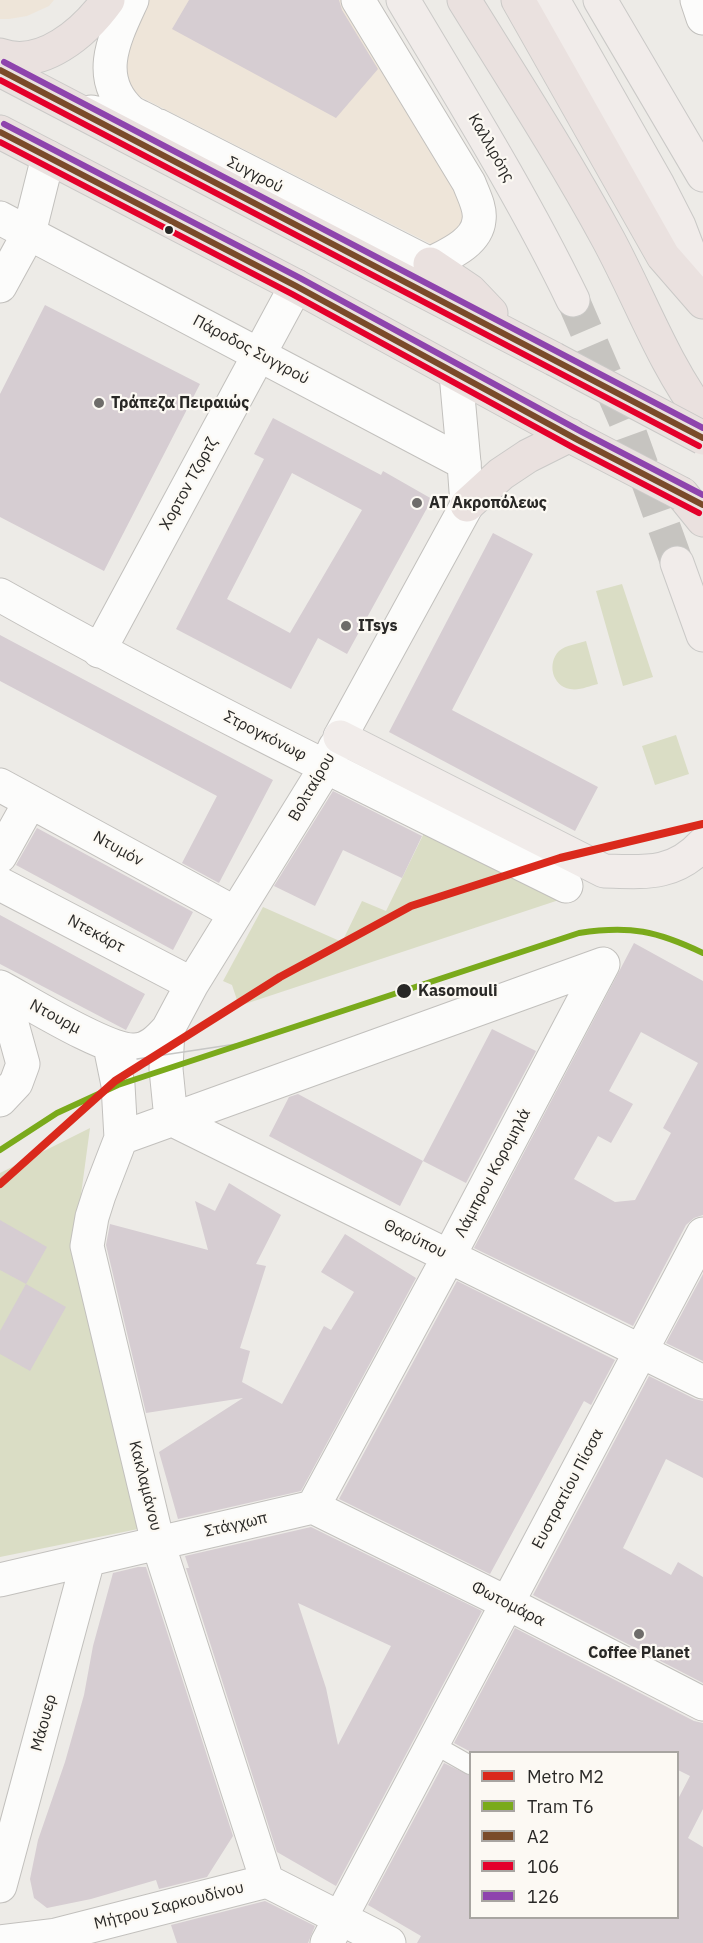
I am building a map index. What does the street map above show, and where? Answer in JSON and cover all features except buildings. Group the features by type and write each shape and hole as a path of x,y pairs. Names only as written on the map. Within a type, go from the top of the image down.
{"highway":[{"path":"0,49 48,39 65,27 86,0"},
{"path":"0,56 31,57 50,52 90,22 108,0"},
{"path":"464,0 607,236 675,375 703,416"},
{"path":"518,0 663,256 703,302"},
{"path":"0,70 703,438"},
{"path":"0,132 296,286 692,500 703,520"},
{"path":"430,264 470,291 496,318 543,353"},
{"path":"467,505 501,474 528,456 574,438"}],"main road":[{"name":"Καλλιρόης","path":"402,0 523,204 573,300"},
{"path":"553,0 658,185 679,226 703,289"},
{"path":"600,0 703,176"},
{"path":"677,563 703,635"},
{"path":"340,737 604,871 662,870 681,863 703,844"}],"street":[{"path":"132,0 114,43 110,58 110,78 117,93 132,112 159,126"},
{"path":"358,0 469,183 477,206 479,220 475,233 451,254 430,264"},
{"path":"697,0 703,18"},
{"name":"Συγγρού","path":"73,109 159,126 430,264"},
{"path":"0,286 29,233 48,157"},
{"name":"Πάροδος Συγγρού","path":"0,218 464,463"},
{"name":"Χορτον Τζορτζ","path":"99,651 296,286"},
{"path":"456,374 467,505"},
{"name":"Βολταίρου","path":"171,1119 166,1069 168,1029 192,984 326,767 340,737 467,505"},
{"name":"Στρογκόνωφ","path":"0,595 99,651 566,886"},
{"name":"Ντυμόν","path":"0,785 235,913"},
{"path":"0,856 30,802"},
{"name":"Ντεκάρτ","path":"0,884 192,984"},
{"name":"Λάμπρου Κορομηλά","path":"171,1119 603,964 313,1507"},
{"path":"0,1100 16,1083 23,1064 1,988"},
{"name":"Ντουρμ","path":"1,988 110,1046"},
{"path":"110,1046 135,1050 155,1043 168,1029"},
{"name":"Κακλαμάνου","path":"110,1046 118,1085 121,1138 92,1217 87,1246 159,1543 267,1881"},
{"path":"121,1138 171,1119"},
{"name":"Θαρύπου","path":"171,1119 703,1382"},
{"name":"Ευστρατίου Πίσσα","path":"333,1930 703,1234"},
{"name":"Στάγχωπ","path":"0,1580 313,1507"},
{"name":"Φωτομάρα","path":"313,1507 703,1704"},
{"name":"Μάουερ","path":"0,1886 88,1560"},
{"path":"267,1881 333,1930 389,1943"},
{"name":"Μήτρου Σαρκουδίνου","path":"0,1941 56,1935 267,1881"}],"lane":[{"path":"433,1744 469,1764"}],"shaded area":[{"path":"0,0 54,0 49,6 27,16 0,19"},
{"path":"140,0 349,0 460,188 466,227 433,245 129,91 119,79"}],"green space":[{"path":"622,584 653,677 623,686 596,591"},
{"path":"586,641 598,684 577,689 564,687 555,679 553,673 555,656 565,647"},
{"path":"676,735 689,774 655,785 642,746"},
{"path":"425,831 565,898 239,1006 232,985 223,981 263,907 342,942 362,901 386,911"},
{"path":"90,1128 75,1239 148,1527 0,1557 0,1173"}],"tunnel":[{"path":"573,300 629,430 677,563"}],"tram line":[{"name":"Τ6","path":"0,1150 57,1113 118,1085 579,933 613,930 643,932 671,939 703,953"},
{"path":"137,1059 256,1041"}],"metro line":[{"name":"Μ2","path":"0,1184 115,1081 280,977 411,906 560,858 703,824"}],"transit line":[{"name":"126","path":"4,62 703,428"},
{"name":"Α2","path":"0,70 703,438"},
{"name":"106","path":"0,80 699,446"},
{"name":"126","path":"4,124 300,278 582,432 703,495"},
{"name":"Α2","path":"0,132 296,286 578,440 703,505"},
{"name":"106","path":"0,142 292,294 574,448 699,513"}],"place":[{"name":"Τράπεζα Πειραιώς","path":"99,403"},
{"name":"ΑΤ Ακροπόλεως","path":"417,503"},
{"name":"ITsys","path":"346,626"},
{"name":"Kasomouli","path":"404,991"},
{"name":"Coffee Planet","path":"639,1634"}]}
